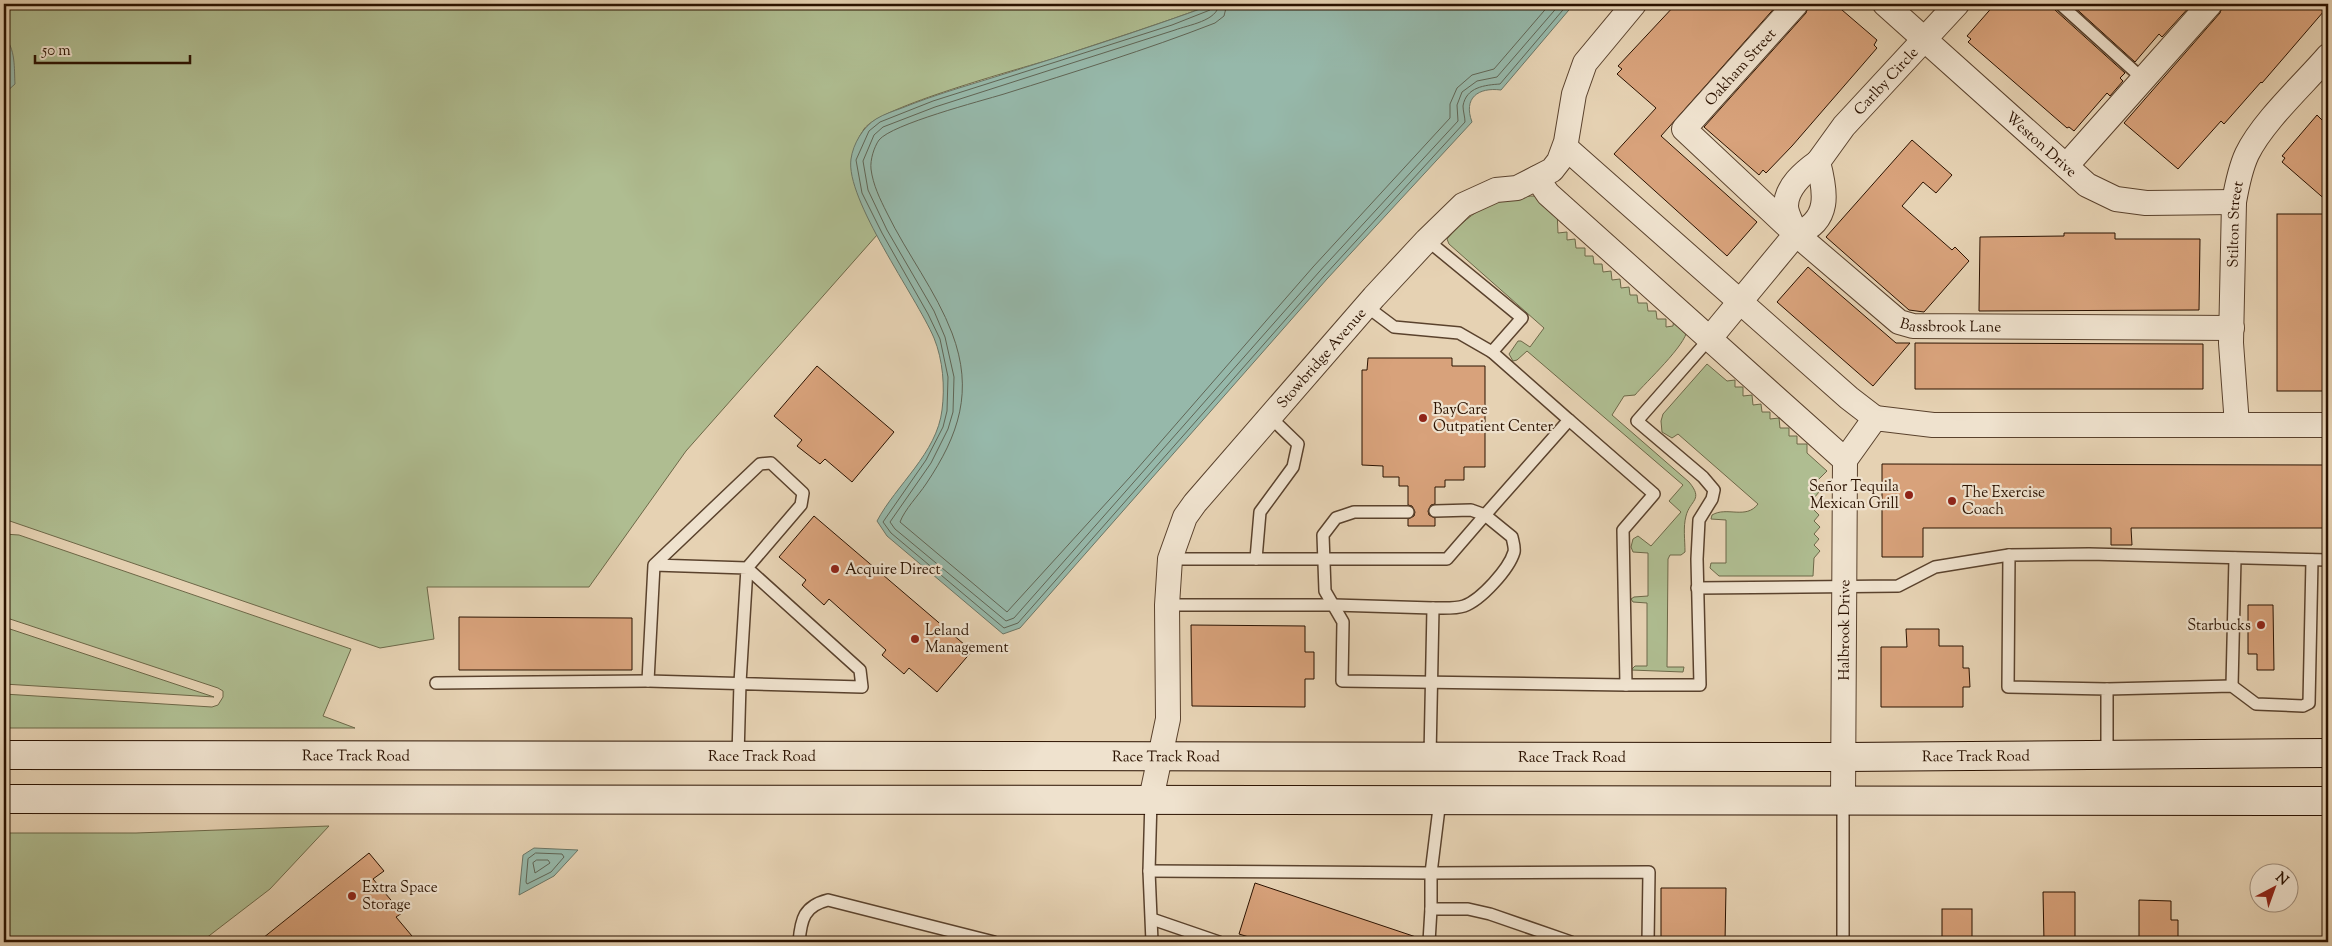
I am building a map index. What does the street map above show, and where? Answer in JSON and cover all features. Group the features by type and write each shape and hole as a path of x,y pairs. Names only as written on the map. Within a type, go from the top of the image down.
{"main road":[{"name":"Race Track Road","path":"4,755 1844,757 2328,753"},
{"path":"738,756 738,799"},
{"path":"4,799 2328,801"}],"street":[{"name":"Stowbridge Avenue","path":"1151,800 1168,718 1167,605 1170,559 1186,517 1195,502 1366,306 1427,240 1463,205 1496,190 1517,188 1552,170 1559,162 1569,132 1574,94 1585,62 1634,4"},
{"name":"Oakham Street","path":"1684,129 1796,4"},
{"name":"Weston Drive","path":"1885,4 2087,185 2116,199 2146,203 2234,202"},
{"name":"Carlby Circle","path":"1796,234 1786,206 1790,192 1797,180 1818,162 1844,126 1925,41 1957,4"},
{"path":"2066,166 2210,4"},
{"name":"Stilton Street","path":"2237,425 2232,328 2234,202 2238,179 2248,153 2268,124 2328,56"},
{"name":"Bassbrook Lane","path":"1684,129 1796,234 1899,322 1913,326 2232,328"},
{"path":"1564,147 1875,418 1933,425 2328,425"},
{"path":"1710,338 1796,234 1816,224 1822,209 1824,194 1818,162"},
{"path":"1537,178 1548,194 1845,460 1875,418"},
{"name":"Halbrook Drive","path":"1844,800 1845,460"}],"lane":[{"path":"2060,4 2143,79"},
{"path":"1427,240 1522,318 1492,352"},
{"path":"1366,306 1394,327 1459,332 1492,352 1654,494 1623,530 1626,685"},
{"path":"1408,512 1354,512 1336,518 1323,535 1324,591 1343,622 1342,681 1700,685 1696,559 1699,520 1712,499 1714,490 1704,477 1637,420 1710,338"},
{"path":"1256,559 1260,512 1293,467 1298,444 1269,416"},
{"path":"1170,559 1447,559 1569,420"},
{"path":"648,680 654,565 760,464 771,463 803,493 801,505 747,568 738,756"},
{"path":"1167,605 1334,605 1455,608 1472,602 1494,582 1509,562 1515,551 1512,537 1485,516 1471,510 1435,511"},
{"path":"1698,588 1898,586 1935,567 2009,555 2090,554 2328,560"},
{"path":"2009,555 2008,687 2107,689 2232,686 2256,704 2303,706 2308,703 2312,560"},
{"path":"2232,686 2235,558"},
{"path":"436,683 648,680 862,687 860,670 747,568 654,565"},
{"path":"1430,756 1433,608"},
{"path":"2106,755 2107,689"},
{"path":"1151,800 1149,871 1152,942"},
{"path":"1429,942 1431,873 1440,800"},
{"path":"1843,942 1844,800"},
{"path":"1149,871 1649,872 1648,942"},
{"path":"799,942 805,915 815,904 828,900 994,942"},
{"path":"1431,909 1468,909 1490,914 1571,942"},
{"path":"1152,919 1219,942"}],"shaded area":[{"path":"4,4 1214,4 1052,59 921,100 875,120 864,129 857,143 853,156 853,170 859,196 877,235 686,451 589,587 427,587 434,639 380,648 4,519"},
{"path":"1538,196 1557,210 1558,233 1567,232 1567,240 1575,239 1576,248 1585,248 1585,256 1593,256 1594,264 1602,264 1603,272 1611,271 1612,280 1620,279 1621,288 1629,287 1630,295 1637,295 1638,303 1647,303 1648,311 1656,311 1657,319 1666,319 1666,327 1673,326 1674,317 1687,330 1680,345 1665,363 1635,395 1624,396 1612,415 1689,482 1696,496 1685,520 1685,552 1681,555 1670,555 1668,559 1667,667 1684,667 1683,672 1631,670 1635,666 1647,666 1647,603 1633,602 1631,599 1648,596 1648,553 1633,552 1631,547 1633,539 1638,536 1651,546 1681,512 1669,501 1683,485 1527,351 1517,360 1513,361 1509,354 1518,341 1530,347 1544,328 1449,244 1447,239 1466,220 1487,206 1510,198"},
{"path":"1707,364 1727,381 1735,380 1735,387 1743,387 1743,396 1752,395 1753,405 1761,404 1762,412 1770,412 1770,419 1779,418 1780,428 1789,428 1789,436 1797,436 1797,444 1807,444 1807,453 1827,471 1813,485 1819,492 1814,498 1820,504 1814,510 1819,515 1814,521 1820,527 1814,534 1819,539 1814,545 1820,551 1814,558 1813,576 1719,576 1710,568 1711,563 1726,563 1726,520 1711,519 1712,515 1724,512 1748,511 1758,504 1678,434 1672,438 1662,432 1661,421 1663,414"},
{"path":"4,534 19,535 351,649 323,716 355,728 4,728 4,694 212,707 218,705 223,697 223,691 4,617"},
{"path":"4,627 214,697 4,684"},
{"path":"329,826 270,889 201,942 4,942 4,833 136,833"}],"water":[{"path":"1214,4 1574,4 1501,90 1486,90 1479,92 1475,96 1470,106 1472,122 1327,279 1020,628 1003,634 887,536 877,521 924,455 939,426 942,410 943,383 941,364 934,338 870,222 859,198 852,176 851,159 854,148 859,136 871,122 889,113"},
{"path":"4,37 11,47 15,84 4,94"},
{"path":"534,848 578,850 554,876 519,895 523,855"}],"building":[{"path":"1676,4 1778,4 1661,136 1757,222 1727,256 1614,154 1656,108 1617,74 1622,69 1618,66"},
{"path":"1809,4 1835,4 1877,40 1874,45 1877,48 1792,146 1766,173 1763,170 1759,175 1704,127 1806,13"},
{"path":"1995,4 2053,4 2055,10 2125,73 2120,78 2123,81 2110,96 2107,93 2074,131 2069,127 2067,128 1968,42 1971,39 1967,36"},
{"path":"2071,4 2192,4 2162,37 2159,34 2135,62"},
{"path":"2223,4 2316,4 2324,11 2262,83 2224,124 2221,121 2178,169 2124,123 2220,13"},
{"path":"2317,115 2328,126 2328,202 2282,162 2285,158 2282,156"},
{"path":"1912,140 1952,175 1936,193 1923,182 1902,206 1952,250 1955,247 1969,261 1924,312 1909,310 1826,237"},
{"path":"2277,214 2323,214 2323,391 2277,391"},
{"path":"2064,233 2115,233 2115,239 2200,239 2199,310 1979,311 1980,237 2064,236"},
{"path":"1808,267 1896,343 1910,343 1873,386 1777,302"},
{"path":"1915,343 2203,344 2203,389 1915,389"},
{"name":"BayCare Outpatient Center","path":"1368,358 1452,358 1452,366 1485,366 1485,467 1464,467 1464,480 1445,480 1445,487 1435,487 1435,504 1431,505 1428,511 1429,515 1435,518 1435,526 1408,526 1408,519 1414,516 1415,512 1412,506 1408,505 1408,486 1399,486 1399,477 1383,477 1383,466 1362,465 1362,370 1367,370"},
{"path":"817,366 894,432 852,482 825,459 820,464 797,446 802,440 774,416"},
{"path":"1882,464 2323,465 2323,528 2131,528 2132,545 2111,545 2111,528 1923,528 1923,557 1882,557"},
{"path":"814,516 972,651 937,692 909,668 904,674 882,655 886,650 829,599 824,605 802,585 806,580 779,557"},
{"name":"Starbucks","path":"2248,605 2273,605 2274,670 2257,670 2257,654 2248,654"},
{"path":"459,617 632,618 632,670 459,670"},
{"path":"1191,625 1305,626 1305,652 1314,652 1314,679 1305,679 1305,707 1192,706"},
{"path":"1906,629 1939,629 1939,646 1963,646 1963,668 1969,668 1970,687 1963,687 1963,707 1881,707 1881,647 1907,647"},
{"name":"Extra Space Storage","path":"369,853 384,871 373,879 402,913 396,917 417,942 258,942"},
{"path":"1255,883 1422,939 1421,942 1265,942 1239,934"},
{"path":"1661,888 1726,888 1725,942 1661,942"},
{"path":"2043,892 2075,892 2075,942 2044,942"},
{"path":"2139,900 2171,901 2171,920 2178,920 2178,942 2139,942"},
{"path":"1942,909 1972,909 1972,942 1942,942"}],"place":[{"name":"BayCare Outpatient Center","path":"1423,418"},
{"name":"Señor Tequila Mexican Grill","path":"1909,495"},
{"name":"The Exercise Coach","path":"1952,501"},
{"name":"Acquire Direct","path":"835,569"},
{"name":"Starbucks","path":"2261,625"},
{"name":"Leland Management","path":"915,639"},
{"name":"Extra Space Storage","path":"352,896"}]}
